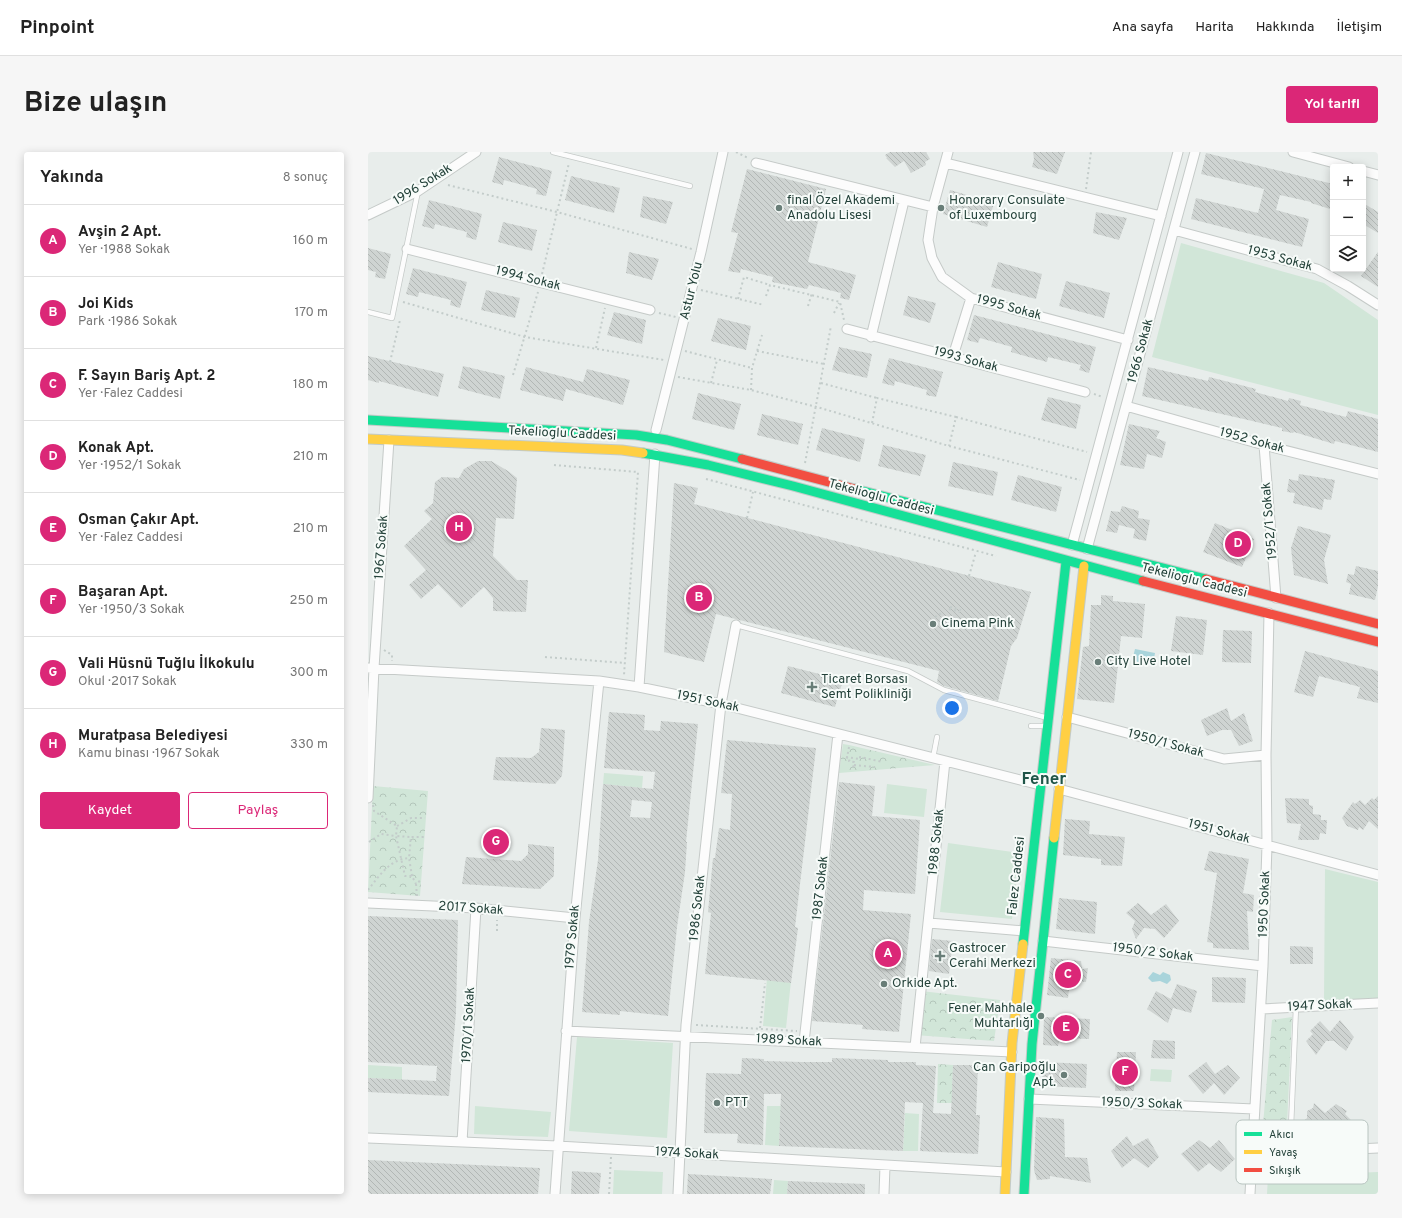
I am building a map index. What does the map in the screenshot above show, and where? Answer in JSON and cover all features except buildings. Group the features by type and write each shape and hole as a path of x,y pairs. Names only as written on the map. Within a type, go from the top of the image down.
{"main road":[{"name":"Tekelioglu Caddesi","path":"368,420 636,435 667,440 1378,624"},
{"name":"Tekelioglu Caddesi","path":"368,439 622,450 655,454 762,479 1066,562 1378,642"},
{"name":"Falez Caddesi","path":"1005,1194 1012,1052 1040,785 1066,562"},
{"path":"1024,1194 1032,1044 1084,566"},
{"path":"1040,785 1059,789"},
{"path":"1006,1172 1025,1173"}],"street":[{"name":"1996 Sokak","path":"368,215 418,191 476,152"},
{"name":"Astur Yolu","path":"656,430 702,252 723,152"},
{"name":"1995 Sokak","path":"948,152 933,207 928,240 932,258 942,277 971,298 1128,340"},
{"name":"1966 Sokak","path":"1072,546 1178,152"},
{"name":"1966 Sokak","path":"1087,549 1195,152"},
{"path":"1293,152 1338,164"},
{"path":"756,163 933,207"},
{"path":"946,163 1085,196 1161,216"},
{"path":"1366,172 1378,175"},
{"path":"871,337 904,201"},
{"name":"1953 Sokak","path":"1174,230 1317,269 1378,305"},
{"name":"1994 Sokak","path":"407,249 650,310"},
{"path":"953,356 971,298"},
{"name":"1993 Sokak","path":"847,329 871,337 953,356 1085,392"},
{"name":"1952 Sokak","path":"1126,406 1264,445 1378,474"},
{"name":"1967 Sokak","path":"370,798 368,788 371,668 389,440"},
{"name":"1952/1 Sokak","path":"1264,445 1276,598"},
{"path":"639,687 655,454"},
{"name":"1950 Sokak","path":"1254,1120 1262,1009 1267,845 1266,755 1269,614"},
{"name":"1986 Sokak","path":"678,1194 686,1025 721,704 736,625"},
{"name":"1951 Sokak","path":"371,668 599,681 639,687 721,704 1040,785"},
{"name":"1979 Sokak","path":"555,1194 575,918 599,681"},
{"name":"1950/1 Sokak","path":"1067,718 1224,760 1266,755"},
{"name":"1987 Sokak","path":"804,1042 838,734"},
{"name":"1988 Sokak","path":"915,1047 945,761"},
{"name":"1951 Sokak","path":"1059,789 1378,875"},
{"name":"2017 Sokak","path":"368,903 476,908 575,918"},
{"name":"1970/1 Sokak","path":"462,1142 476,908"},
{"path":"929,922 1024,931"},
{"name":"1950/2 Sokak","path":"1043,941 1263,966"},
{"name":"1947 Sokak","path":"1262,1009 1378,1003"},
{"name":"1989 Sokak","path":"566,1031 1012,1052"},
{"name":"1950/3 Sokak","path":"1029,1100 1254,1109"},
{"name":"1974 Sokak","path":"368,1138 558,1146 1006,1172"},
{"path":"1368,1148 1378,1148"},
{"path":"884,1194 885,1166"},
{"name":"1950 Sokak","path":"1250,1184 1250,1194"}],"lane":[{"path":"553,152 690,186"},
{"path":"368,312 392,318 418,191"},
{"path":"736,625 908,671 944,690 1047,722"},
{"path":"1031,726 1047,722"},
{"path":"933,758 938,737"},
{"path":"1291,1120 1296,1007"}],"path":[{"path":"736,152 756,163"},
{"path":"1085,196 1092,152"},
{"path":"513,375 540,282 570,157"},
{"path":"448,185 557,212 702,252"},
{"path":"738,299 744,277 812,293 840,302"},
{"path":"766,296 770,284"},
{"path":"692,288 764,305"},
{"path":"808,306 812,293"},
{"path":"596,348 607,299"},
{"path":"396,300 525,337 673,362"},
{"path":"834,312 840,302"},
{"path":"840,302 847,329"},
{"path":"650,310 685,320"},
{"path":"390,362 400,318"},
{"path":"805,466 831,326"},
{"path":"751,390 752,368 762,335"},
{"path":"677,349 752,368"},
{"path":"757,351 824,364"},
{"path":"711,383 718,360"},
{"path":"669,376 751,390 817,407 949,446 1085,481"},
{"path":"821,383 1092,453"},
{"path":"872,423 877,398"},
{"path":"949,446 956,417"},
{"path":"554,465 638,472 624,680"},
{"path":"702,477 975,551 969,576"},
{"path":"747,518 753,492"},
{"path":"949,608 961,611"},
{"path":"935,617 943,612"},
{"path":"545,658 625,663"},
{"path":"849,745 847,757 850,759 849,761 854,762 854,764 875,767"},
{"path":"841,756 860,759 860,757 883,762"},
{"path":"859,765 860,759"},
{"path":"853,770 854,764"},
{"path":"370,798 374,811 397,826"},
{"path":"397,826 411,818 425,818"},
{"path":"397,826 396,836 405,876 412,876"},
{"path":"369,842 381,834 424,837"},
{"path":"411,837 409,858 412,876 416,884 416,896"},
{"path":"368,890 385,869 400,858 409,858"},
{"path":"416,884 421,880"},
{"path":"760,1028 765,983"},
{"path":"686,1025 805,1031"},
{"path":"609,1194 611,1150"}],"green space":[{"path":"1181,243 1324,283 1378,320 1378,415 1152,357"},
{"path":"843,744 849,745 935,765 839,773"},
{"path":"604,773 643,776 642,788 603,784"},
{"path":"887,784 927,789 924,817 884,813"},
{"path":"373,786 428,791 420,896 368,892"},
{"path":"948,843 1019,853 1012,919 940,912"},
{"path":"1325,869 1378,882 1378,998 1324,1001"},
{"path":"767,978 791,981 786,1028 763,1026"},
{"path":"921,991 1000,1000 994,1041 915,1035"},
{"path":"1292,1017 1287,1120 1263,1120 1272,1020"},
{"path":"577,1037 673,1043 667,1138 569,1131"},
{"path":"938,1064 953,1065 952,1103 937,1103"},
{"path":"368,1065 402,1067 402,1080 368,1078"},
{"path":"1151,1069 1172,1070 1171,1082 1150,1081"},
{"path":"475,1106 551,1112 548,1137 474,1134"},
{"path":"767,1106 781,1106 779,1146 765,1145"},
{"path":"905,1113 919,1114 918,1151 903,1151"},
{"path":"614,1170 663,1172 662,1194 613,1194"},
{"path":"1368,1172 1378,1172 1378,1194 1267,1194 1268,1184 1368,1184"},
{"path":"774,1180 788,1181 787,1194 773,1194"}],"water":[{"path":"1135,649 1155,653 1153,664 1132,661"},
{"path":"1153,972 1160,975 1163,972 1170,975 1171,980 1167,984 1160,981 1152,982 1148,978"}],"traffic: fast":[{"path":"368,420 636,435 667,440 742,459"},
{"path":"643,453 708,465 793,486 1143,581"},
{"path":"855,489 1206,579"},
{"path":"1023,944 1066,562"},
{"path":"1024,1194 1032,1044 1054,838"}],"traffic: slow":[{"path":"368,439 622,450 643,453"},
{"path":"1054,838 1084,566"},
{"path":"1005,1194 1012,1043 1023,944"}],"traffic: jam":[{"path":"742,459 855,489"},
{"path":"1206,579 1378,624"},
{"path":"1143,581 1378,642"}],"place":[{"name":"final Özel Akademi Anadolu Lisesi","path":"779,208"},
{"name":"Honorary Consulate of Luxembourg","path":"941,208"},
{"name":"Muratpasa Belediyesi","path":"459,528"},
{"name":"Konak Apt.","path":"1238,544"},
{"name":"Joi Kids","path":"699,598"},
{"name":"Cinema Pink","path":"933,624"},
{"name":"City Live Hotel","path":"1098,662"},
{"name":"Ticaret Borsası Semt Polikliniği","path":"812,687"},
{"name":"Vali Hüsnü Tuğlu İlkokulu","path":"496,842"},
{"name":"Avşin 2 Apt.","path":"888,954"},
{"name":"Gastrocer Cerahi Merkezi","path":"940,956"},
{"name":"F. Sayın Bariş Apt. 2","path":"1068,975"},
{"name":"Orkide Apt.","path":"884,984"},
{"name":"Fener Mahhale Muhtarlığı","path":"1041,1016"},
{"name":"Osman Çakır Apt.","path":"1066,1028"},
{"name":"Başaran Apt.","path":"1125,1072"},
{"name":"Can Garipoğlu Apt.","path":"1064,1075"},
{"name":"PTT","path":"717,1103"}],"district":[{"name":"Fener","path":"1044,780"}]}
